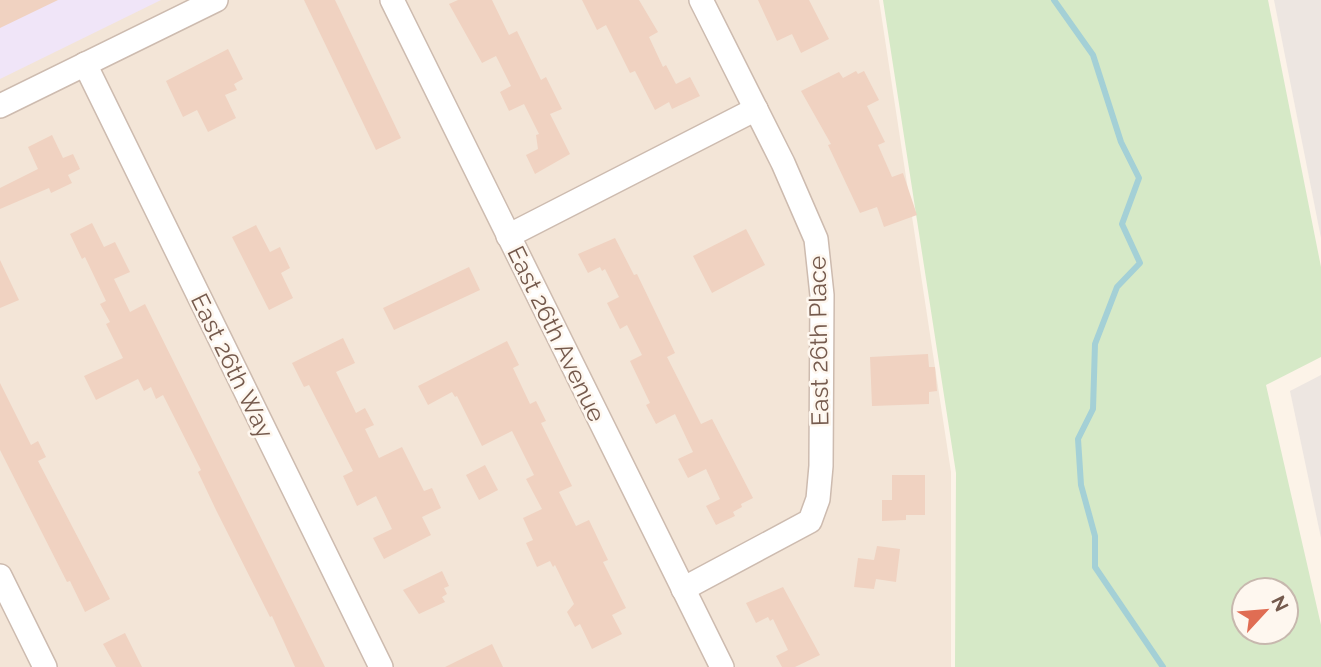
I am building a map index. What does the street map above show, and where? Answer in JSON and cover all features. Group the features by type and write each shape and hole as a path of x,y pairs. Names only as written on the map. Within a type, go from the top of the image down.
{"street":[{"path":"0,106 216,0"},
{"name":"East 26th Avenue","path":"392,0 722,667"},
{"name":"East 26th Place","path":"683,589 810,521 818,499 821,466 822,295 816,239 701,0"},
{"name":"East 26th Way","path":"85,64 381,667"},
{"path":"508,236 755,109"},
{"path":"0,576 45,667"}],"shaded area":[{"path":"0,0 879,0 951,472 951,667 0,667"},
{"path":"0,0 161,0 0,79"},
{"path":"1274,0 1321,0 1321,238"},
{"path":"1321,375 1321,538 1290,391"}],"green space":[{"path":"883,0 1268,0 1321,267 1321,357 1266,385 1321,625 1321,667 955,667 956,473"}],"building":[{"path":"0,0 58,0 0,28"},
{"path":"304,0 335,0 401,138 376,150"},
{"path":"458,0 492,0 509,35 517,31 541,80 546,77 562,109 550,114 570,154 535,174 526,155 538,149 536,135 539,134 524,104 509,111 500,92 511,86 496,56 482,63 449,4"},
{"path":"582,0 639,0 658,32 649,37 663,67 666,65 676,84 690,77 700,96 672,109 669,102 655,110 635,71 630,73 606,25 597,30"},
{"path":"758,0 809,0 829,39 801,53 792,34 777,41"},
{"path":"228,49 243,79 234,84 237,90 225,95 236,118 208,132 197,110 183,117 166,81"},
{"path":"856,71 858,74 864,71 879,100 867,106 885,142 878,145 892,177 903,173 917,215 884,227 877,207 860,213 828,145 831,144 801,91 839,72 843,78"},
{"path":"52,135 63,158 73,154 80,169 68,175 72,183 51,193 49,188 0,209 0,188 38,169 28,147"},
{"path":"92,223 104,247 115,242 130,272 114,279 130,312 145,304 325,667 295,667 272,616 270,617 216,510 198,472 201,470 163,395 156,399 151,387 144,391 138,379 96,400 84,376 123,358 106,324 110,322 100,304 106,301 85,257 82,259 70,234"},
{"path":"256,225 270,252 280,247 290,268 281,273 293,298 269,310 232,237"},
{"path":"746,229 765,265 712,293 693,256"},
{"path":"615,238 634,275 637,274 675,353 667,357 701,424 712,419 753,498 733,512 735,516 716,525 706,506 720,499 706,469 688,478 678,459 693,452 675,414 656,424 646,405 650,403 630,361 642,355 627,325 620,329 607,303 619,297 605,269 602,271 600,267 588,273 578,254"},
{"path":"0,260 19,300 0,308"},
{"path":"469,267 480,290 394,330 383,308"},
{"path":"343,338 355,363 336,372 356,413 365,408 374,425 365,429 379,458 402,447 424,491 432,488 441,508 422,517 431,535 384,559 373,538 392,529 376,496 357,506 343,476 353,471 309,385 304,387 292,363"},
{"path":"507,341 519,365 513,368 530,404 536,401 546,421 541,423 572,486 559,492 576,526 589,520 608,560 603,562 626,608 612,615 622,634 592,649 580,624 575,627 567,612 574,604 555,565 553,567 550,561 537,567 526,543 533,540 523,518 542,509 526,479 534,475 512,431 482,446 457,396 452,392 428,405 418,386"},
{"path":"928,354 929,367 935,367 937,391 929,392 929,404 872,406 870,357"},
{"path":"0,383 31,445 38,441 46,457 38,461 110,599 85,612 0,450"},
{"path":"485,465 498,490 479,500 466,475"},
{"path":"892,475 925,475 925,515 906,515 906,520 882,521 882,500 892,500"},
{"path":"877,546 900,549 896,582 876,579 874,589 854,587 858,558 874,560"},
{"path":"442,571 449,586 444,588 447,594 442,597 445,602 419,614 403,590"},
{"path":"783,587 820,655 795,667 782,667 776,656 788,650 773,619 770,621 768,617 756,623 746,603"},
{"path":"125,633 142,667 116,667 103,644"},
{"path":"492,644 503,667 445,667"}],"waterway":[{"path":"1054,0 1093,55 1121,142 1139,178 1122,224 1140,263 1117,287 1095,344 1093,409 1078,439 1081,485 1095,536 1095,567 1163,667"}]}
